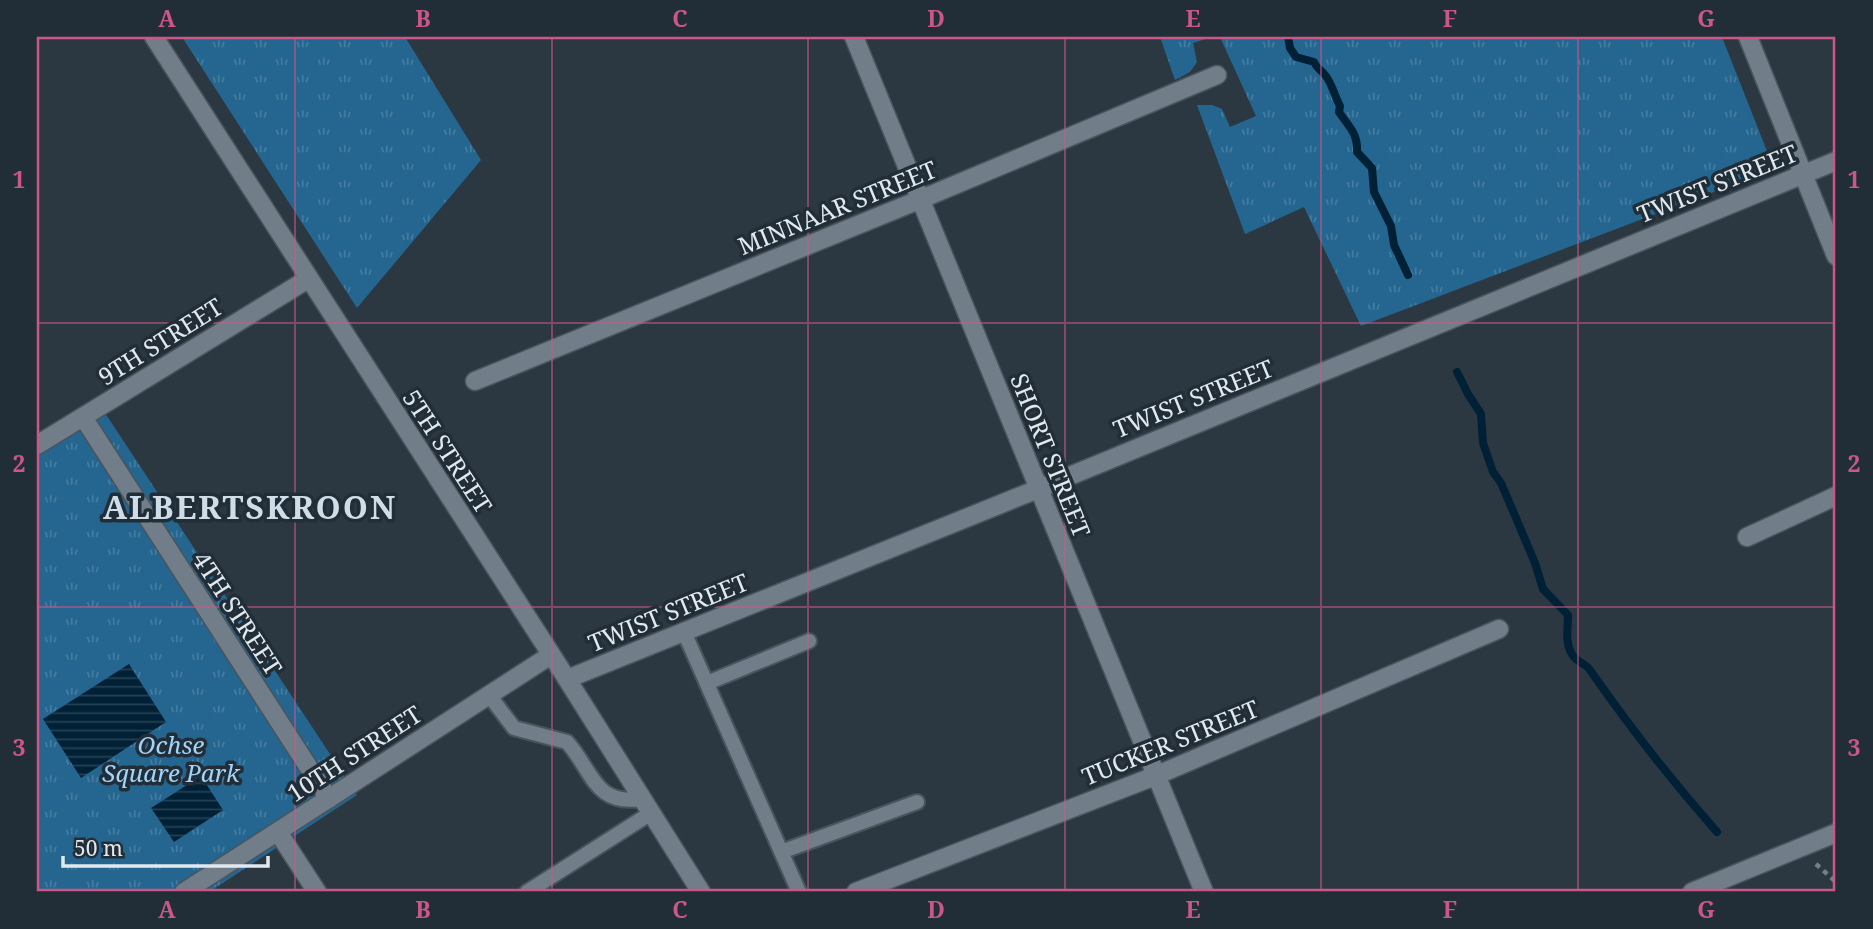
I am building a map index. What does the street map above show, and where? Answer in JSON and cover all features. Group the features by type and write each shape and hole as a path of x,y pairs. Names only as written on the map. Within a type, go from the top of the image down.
{"street":[{"name":"5TH STREET","path":"154,37 701,892"},
{"name":"SHORT STREET","path":"854,37 1203,892"},
{"path":"1748,37 1805,173 1836,257"},
{"name":"MINNAAR STREET","path":"475,381 1217,75"},
{"name":"TWIST STREET","path":"567,679 1836,161"},
{"name":"9TH STREET","path":"37,444 308,279"},
{"name":"4TH STREET","path":"83,417 329,799"},
{"path":"1748,537 1836,496"},
{"name":"TUCKER STREET","path":"856,892 1154,776 1499,629"},
{"name":"10TH STREET","path":"184,892 551,655"},
{"path":"278,832 317,892"},
{"path":"1692,892 1836,833"}],"lane":[{"path":"684,632 799,892"},
{"path":"707,683 809,641"},
{"path":"489,695 514,728 567,742 591,778 606,794 647,806"},
{"path":"781,852 917,802"},
{"path":"527,892 647,806"}],"green space":[{"path":"182,37 405,37 481,160 357,308"},
{"path":"1160,37 1212,37 1193,43 1197,62 1190,72 1175,80"},
{"path":"1220,37 1722,37 1774,169 1361,326 1304,207 1245,234 1197,105 1212,105 1222,109 1230,127 1256,116"},
{"name":"Ochse Square Park","path":"103,410 357,795 209,892 37,892 37,451"}],"shaded area":[{"path":"129,664 166,722 81,778 43,719"},
{"path":"201,776 223,810 174,842 151,808"}],"waterway":[{"path":"1288,37 1290,48 1296,57 1314,62 1329,81 1340,106 1339,112 1354,135 1357,152 1372,168 1374,192 1391,226 1394,245 1408,275"},
{"path":"1457,372 1481,414 1483,443 1493,472 1513,511 1543,589 1568,615 1567,637 1571,652 1588,668 1683,793 1717,832"}],"district":[{"name":"ALBERTSKROON","path":"250,506"}]}
